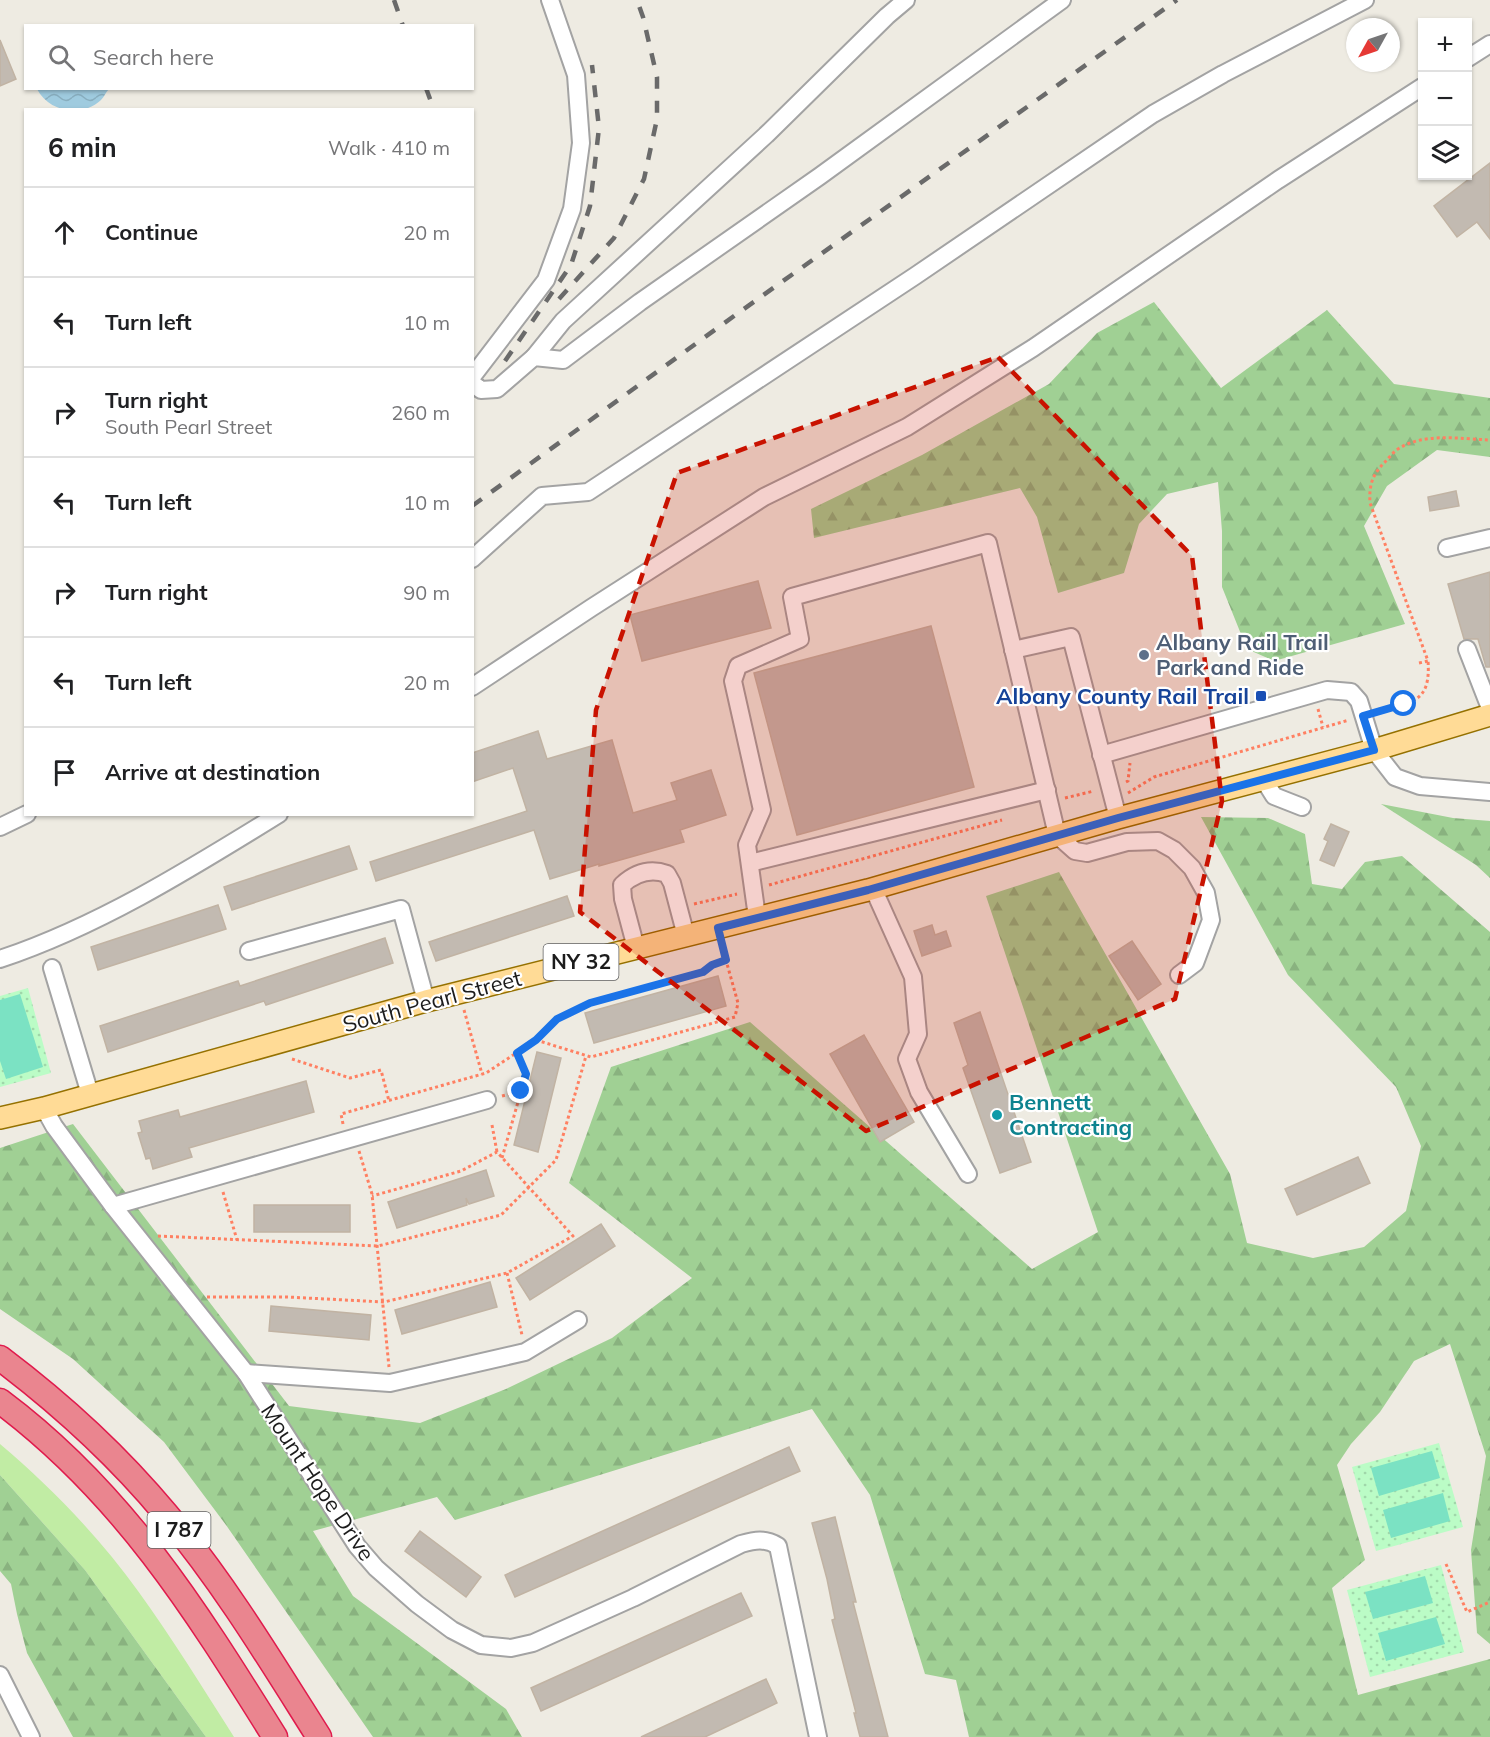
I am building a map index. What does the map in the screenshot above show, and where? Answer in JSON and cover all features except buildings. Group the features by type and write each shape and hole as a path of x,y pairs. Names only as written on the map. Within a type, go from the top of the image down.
{"highway":[{"name":"I 787","path":"0,1358 66,1410 101,1443 166,1514 235,1607 319,1737"},
{"name":"I 787","path":"0,1401 46,1438 82,1472 143,1540 198,1616 275,1737"}],"main road":[{"name":"South Pearl Street","path":"0,1118 426,1001 634,940 686,936 873,888 1118,818 1374,750 1490,715"}],"street":[{"path":"474,374 546,280 572,209 581,143 576,75 550,0"},
{"path":"474,385 481,390 497,389 534,357 563,321 766,135 906,0"},
{"path":"534,357 563,360 640,302 820,176 1062,0"},
{"path":"474,558 543,496 588,492 915,276 1153,114 1223,74 1365,0"},
{"path":"1472,55 1490,44"},
{"path":"474,686 765,497 907,428 1033,348 1278,180 1418,90"},
{"path":"1447,548 1490,538"},
{"path":"757,917 747,845 762,810 733,681 738,666 801,639 792,597 988,543 1057,835 1075,851 1087,854 1127,842 1158,841 1174,850 1192,868 1206,893 1211,920 1196,963 1179,975"},
{"path":"1013,650 1071,637 1118,818"},
{"path":"1467,649 1490,708"},
{"path":"1101,755 1327,690 1351,692 1361,709 1374,750 1395,777 1419,786 1490,792"},
{"path":"1264,780 1274,796 1302,807"},
{"path":"750,863 1047,790"},
{"path":"0,827 24,815"},
{"path":"0,958 42,945 119,907 276,816"},
{"path":"634,940 623,899 622,885 633,875 656,870 667,874 672,883 686,936"},
{"path":"873,888 913,976 918,1034 907,1059 919,1092 968,1174"},
{"path":"249,951 401,909 426,1001"},
{"path":"52,968 90,1094"},
{"path":"113,1206 487,1100"},
{"name":"Mount Hope Drive","path":"44,1107 54,1126 113,1206 246,1373 357,1546 376,1568 417,1604 452,1630 481,1645 511,1648 533,1643 633,1598 741,1544 756,1540 769,1540 778,1546 818,1737"},
{"path":"246,1373 390,1383 525,1352 578,1320"},
{"path":"0,1675 31,1737"}],"path":[{"path":"1361,709 1419,698 1429,676 1428,662 1370,503 1369,488 1374,473 1398,449 1417,442 1438,438 1490,440"},
{"path":"1419,663 1428,662"},
{"path":"536,1040 591,1057 735,1017 738,1003 718,928"},
{"path":"390,1383 372,1196 341,1114 482,1074 536,1040 557,1019 590,1003 703,972 712,965 726,960"},
{"path":"464,1010 482,1074"},
{"path":"502,1158 526,1074 517,1053"},
{"path":"144,1245 158,1236 378,1246 501,1215 556,1160 586,1056"},
{"path":"291,1059 350,1078 381,1070 389,1101"},
{"path":"193,1307 208,1296 384,1302 507,1273 573,1236 497,1152 492,1125"},
{"path":"372,1196 461,1171 497,1152"},
{"path":"218,1176 237,1240"},
{"path":"507,1273 525,1352"},
{"path":"1446,1564 1467,1612 1490,1602"}],"highlighted area":[{"path":"998,357 1192,556 1222,801 1175,999 866,1131 580,912 596,710 677,473"}],"green space":[{"path":"1154,302 1221,388 1327,310 1394,384 1490,398 1490,457 1437,450 1387,486 1364,526 1405,624 1274,661 1247,649 1222,587 1222,531 1218,482 1167,494 1139,524 1124,573 1058,593 1037,517 1020,488 814,538 811,509 922,455 1049,384 1097,333"},
{"path":"1381,804 1453,818 1490,821 1490,878 1476,865"},
{"path":"1201,817 1268,818 1305,834 1312,884 1342,889 1365,862 1402,856 1490,932 1490,1644 1477,1633 1471,1550 1486,1456 1450,1344 1414,1361 1380,1412 1351,1444 1337,1465 1365,1560 1332,1588 1358,1695 1490,1659 1490,1737 969,1737 956,1680 925,1674 870,1495 812,1409 455,1520 437,1497 313,1531 353,1596 506,1709 522,1737 373,1737 226,1525 164,1442 73,1359 0,1309 0,1148 73,1124 289,1406 420,1423 506,1389 612,1338 692,1278 569,1183 611,1067 750,1022 1032,1269 1098,1232 986,896 1059,872 1230,1174 1247,1243 1313,1258 1364,1247 1406,1211 1421,1146 1396,1087 1288,975"},
{"path":"28,988 51,1073 0,1087 0,996"},
{"path":"20,994 43,1067 6,1079 0,1061 0,1000"},
{"path":"1439,1443 1463,1527 1376,1551 1352,1467"},
{"path":"0,1444 74,1513 123,1571 151,1609 234,1737 206,1737 85,1570 0,1475"},
{"path":"1432,1451 1440,1478 1379,1496 1371,1468"},
{"path":"0,1475 85,1570 206,1737 73,1737 27,1653 11,1584 0,1571"},
{"path":"1443,1493 1450,1521 1391,1538 1383,1510"},
{"path":"1441,1565 1464,1652 1370,1677 1347,1590"},
{"path":"1425,1576 1433,1603 1373,1619 1365,1592"},
{"path":"1436,1617 1445,1644 1386,1661 1378,1633"}],"water":[{"path":"38,90 108,90 101,100 87,108 60,108 42,97"}],"railway":[{"path":"394,0 402,24"},
{"path":"559,299 614,238 644,179 657,119 657,77 637,0"},
{"path":"474,505 1177,0"},
{"path":"505,361 571,265 590,206 599,128 592,65"},
{"path":"427,90 433,108"}],"place":[{"name":"Albany Rail Trail Park and Ride","path":"1144,655"},
{"name":"Albany County Rail Trail","path":"1261,696"},
{"name":"Bennett Contracting","path":"997,1115"}],"route":[{"path":"521,1091 526,1074 517,1053 536,1040 557,1019 590,1003 703,972 712,965 726,960 718,928 868,890 1118,818 1374,750 1363,716 1404,704"}]}
